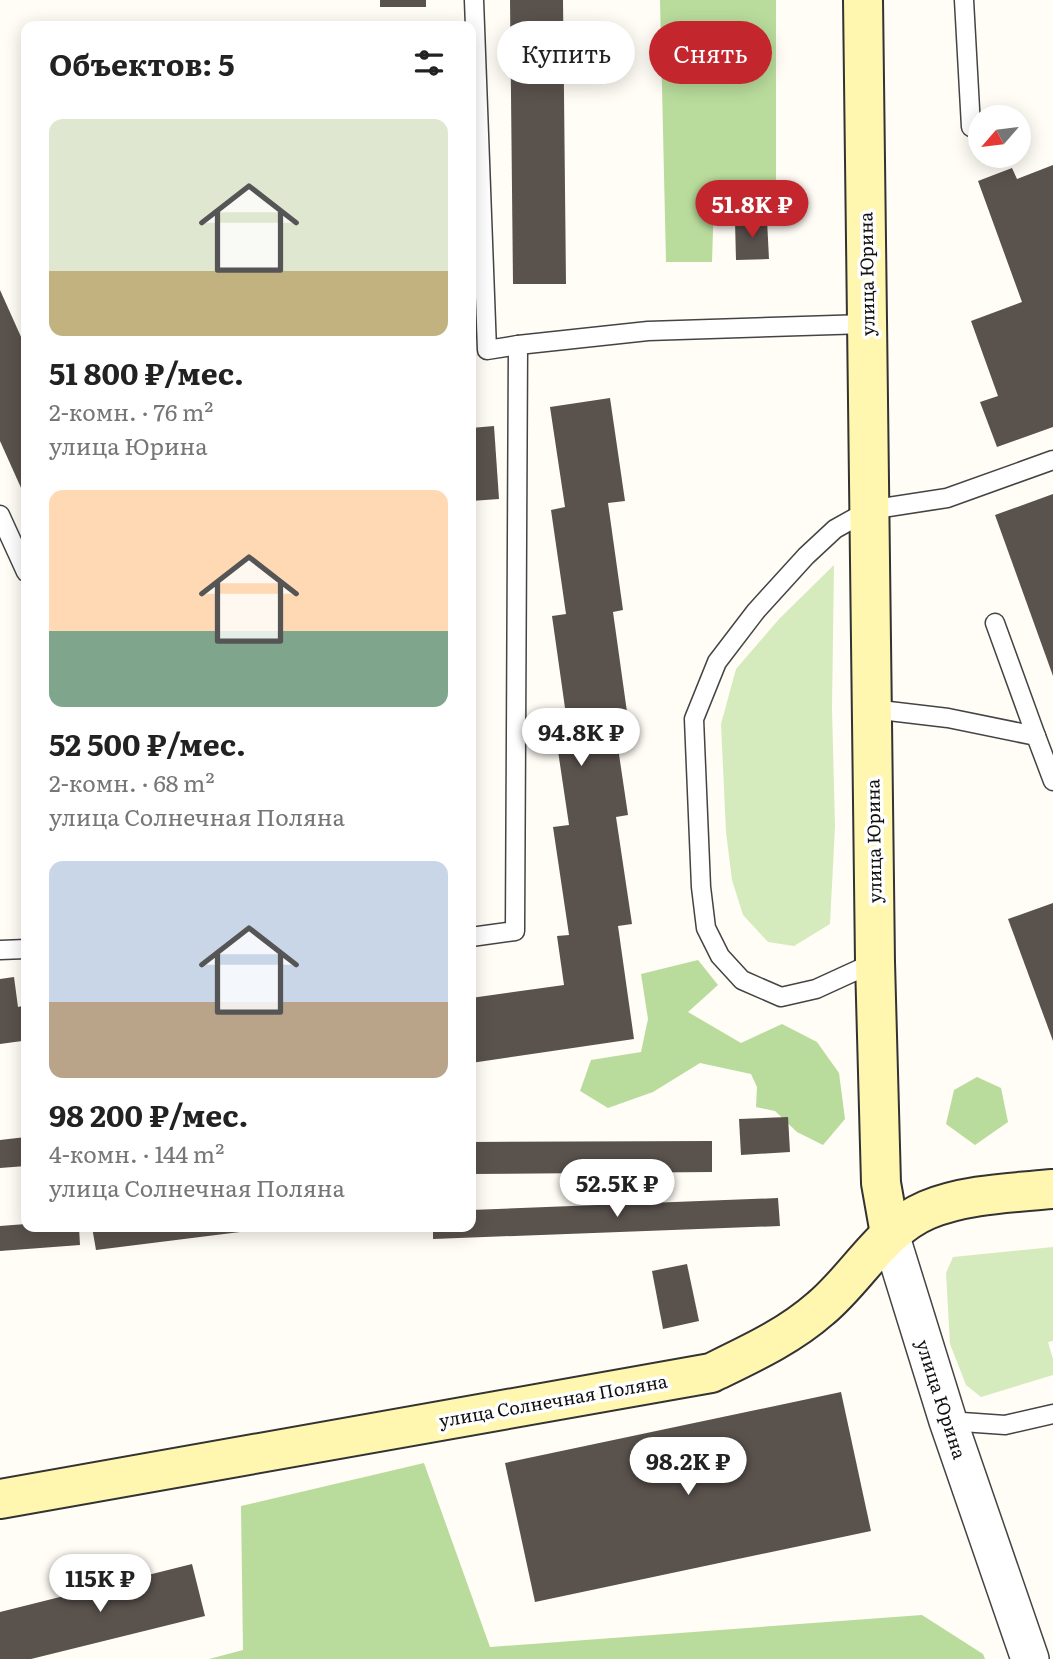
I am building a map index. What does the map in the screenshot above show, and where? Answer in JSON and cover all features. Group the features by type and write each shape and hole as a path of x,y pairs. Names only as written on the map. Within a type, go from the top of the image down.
{"street":[{"name":"улица Юрина","path":"863,0 874,962 881,1183 890,1234 948,1422 1030,1659"},
{"name":"улица Солнечная Поляна","path":"0,1499 711,1373 777,1341 822,1307 890,1234 924,1211 953,1200 1053,1189"}],"lane":[{"path":"474,0 475,21"},
{"path":"964,0 970,105"},
{"path":"476,54 487,350 648,331 866,324"},
{"path":"476,936 515,931 519,345"},
{"path":"874,962 816,989 781,997 742,979 720,956 706,928 701,887 694,719 717,662 756,611 806,556 835,529 869,510 947,498 1053,460"},
{"path":"0,515 21,561"},
{"path":"995,623 1053,781"},
{"path":"872,709 948,718 1036,736"},
{"path":"0,950 21,949"},
{"path":"948,1422 1005,1425 1053,1415"}],"green space":[{"path":"660,0 776,0 776,195 714,198 712,262 666,262 662,84 772,84 772,21 660,21"},
{"path":"834,565 832,708 835,826 830,924 794,946 768,942 743,915 732,880 726,832 721,724 736,669 780,618"},
{"path":"698,960 718,985 688,1012 741,1043 782,1024 817,1042 839,1073 845,1119 823,1145 797,1132 775,1111 756,1107 757,1087 751,1074 700,1063 653,1092 608,1108 580,1091 591,1060 641,1052 648,1019 641,974"},
{"path":"977,1077 1001,1088 1008,1122 975,1145 946,1124 954,1090"},
{"path":"1053,1247 1053,1341 1048,1342 1053,1359 1053,1375 981,1397 966,1385 950,1344 946,1273 953,1257"},
{"path":"424,1463 490,1647 922,1615 983,1654 985,1659 209,1659 243,1650 241,1506"}],"building":[{"path":"380,0 426,0 426,7 380,7"},
{"path":"510,0 563,0 563,21 510,21"},
{"path":"511,84 564,84 566,284 513,284"},
{"path":"1053,165 1053,427 997,447 980,402 998,396 971,321 1022,302 978,181 1012,168 1017,179"},
{"path":"767,220 769,259 736,260 735,221"},
{"path":"0,290 21,337 21,488 0,441"},
{"path":"610,398 625,501 608,503 623,610 613,612 627,712 613,714 628,815 616,817 632,924 618,926 634,1039 476,1062 476,997 564,985 557,936 569,935 553,827 569,825 554,724 567,722 552,616 566,614 551,510 565,507 550,407"},
{"path":"494,426 499,499 476,501 476,428"},
{"path":"1053,494 1053,676 995,515"},
{"path":"1053,903 1053,1041 1008,919"},
{"path":"14,977 18,1007 21,1006 21,1041 0,1044 0,979"},
{"path":"788,1117 790,1152 741,1155 739,1119"},
{"path":"21,1138 21,1166 0,1168 0,1140"},
{"path":"712,1141 712,1172 476,1174 476,1142"},
{"path":"778,1198 780,1226 433,1239 433,1232 476,1232 476,1210"},
{"path":"21,1224 21,1232 79,1232 80,1245 0,1251 0,1226"},
{"path":"93,1232 240,1232 96,1250"},
{"path":"687,1264 699,1321 663,1329 652,1271"},
{"path":"841,1392 871,1531 535,1602 505,1463"},
{"path":"192,1564 205,1616 31,1659 0,1659 0,1612"}]}
